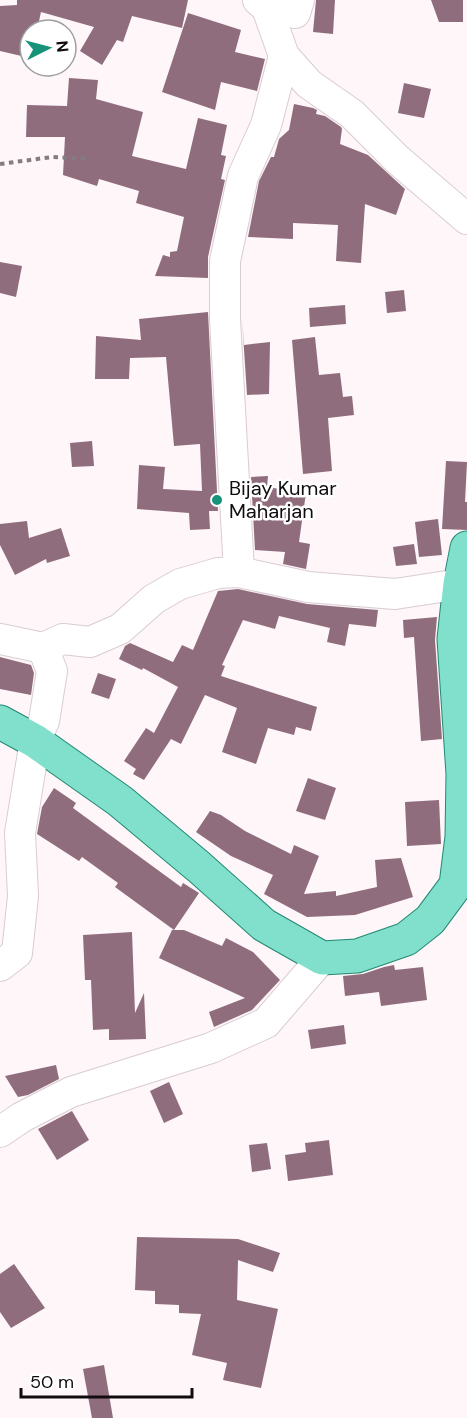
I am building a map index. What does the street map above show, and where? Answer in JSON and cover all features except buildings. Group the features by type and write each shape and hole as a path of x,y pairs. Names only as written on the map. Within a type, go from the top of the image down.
{"main road":[{"path":"0,722 35,741 120,801 264,925 322,958 357,956 406,939 430,920 456,885 462,837 463,774 454,639 460,584 467,548"}],"street":[{"path":"263,4 295,13 299,0"},
{"path":"263,4 284,56 309,84 352,114 397,159 467,219"},
{"path":"239,572 225,330 225,261 243,176 266,125 284,56"},
{"path":"0,639 43,648 63,639 90,642 120,629 154,599 180,584 218,573 239,572 308,587 395,594 460,584"},
{"path":"0,966 17,953 23,896 20,833 35,741 44,721 52,671 43,648"},
{"path":"0,1131 71,1092 211,1048 266,1023 322,958"}],"path":[{"path":"0,164 52,157 89,159"}],"place":[{"name":"Bijay Kumar Maharjan","path":"217,500"}]}
